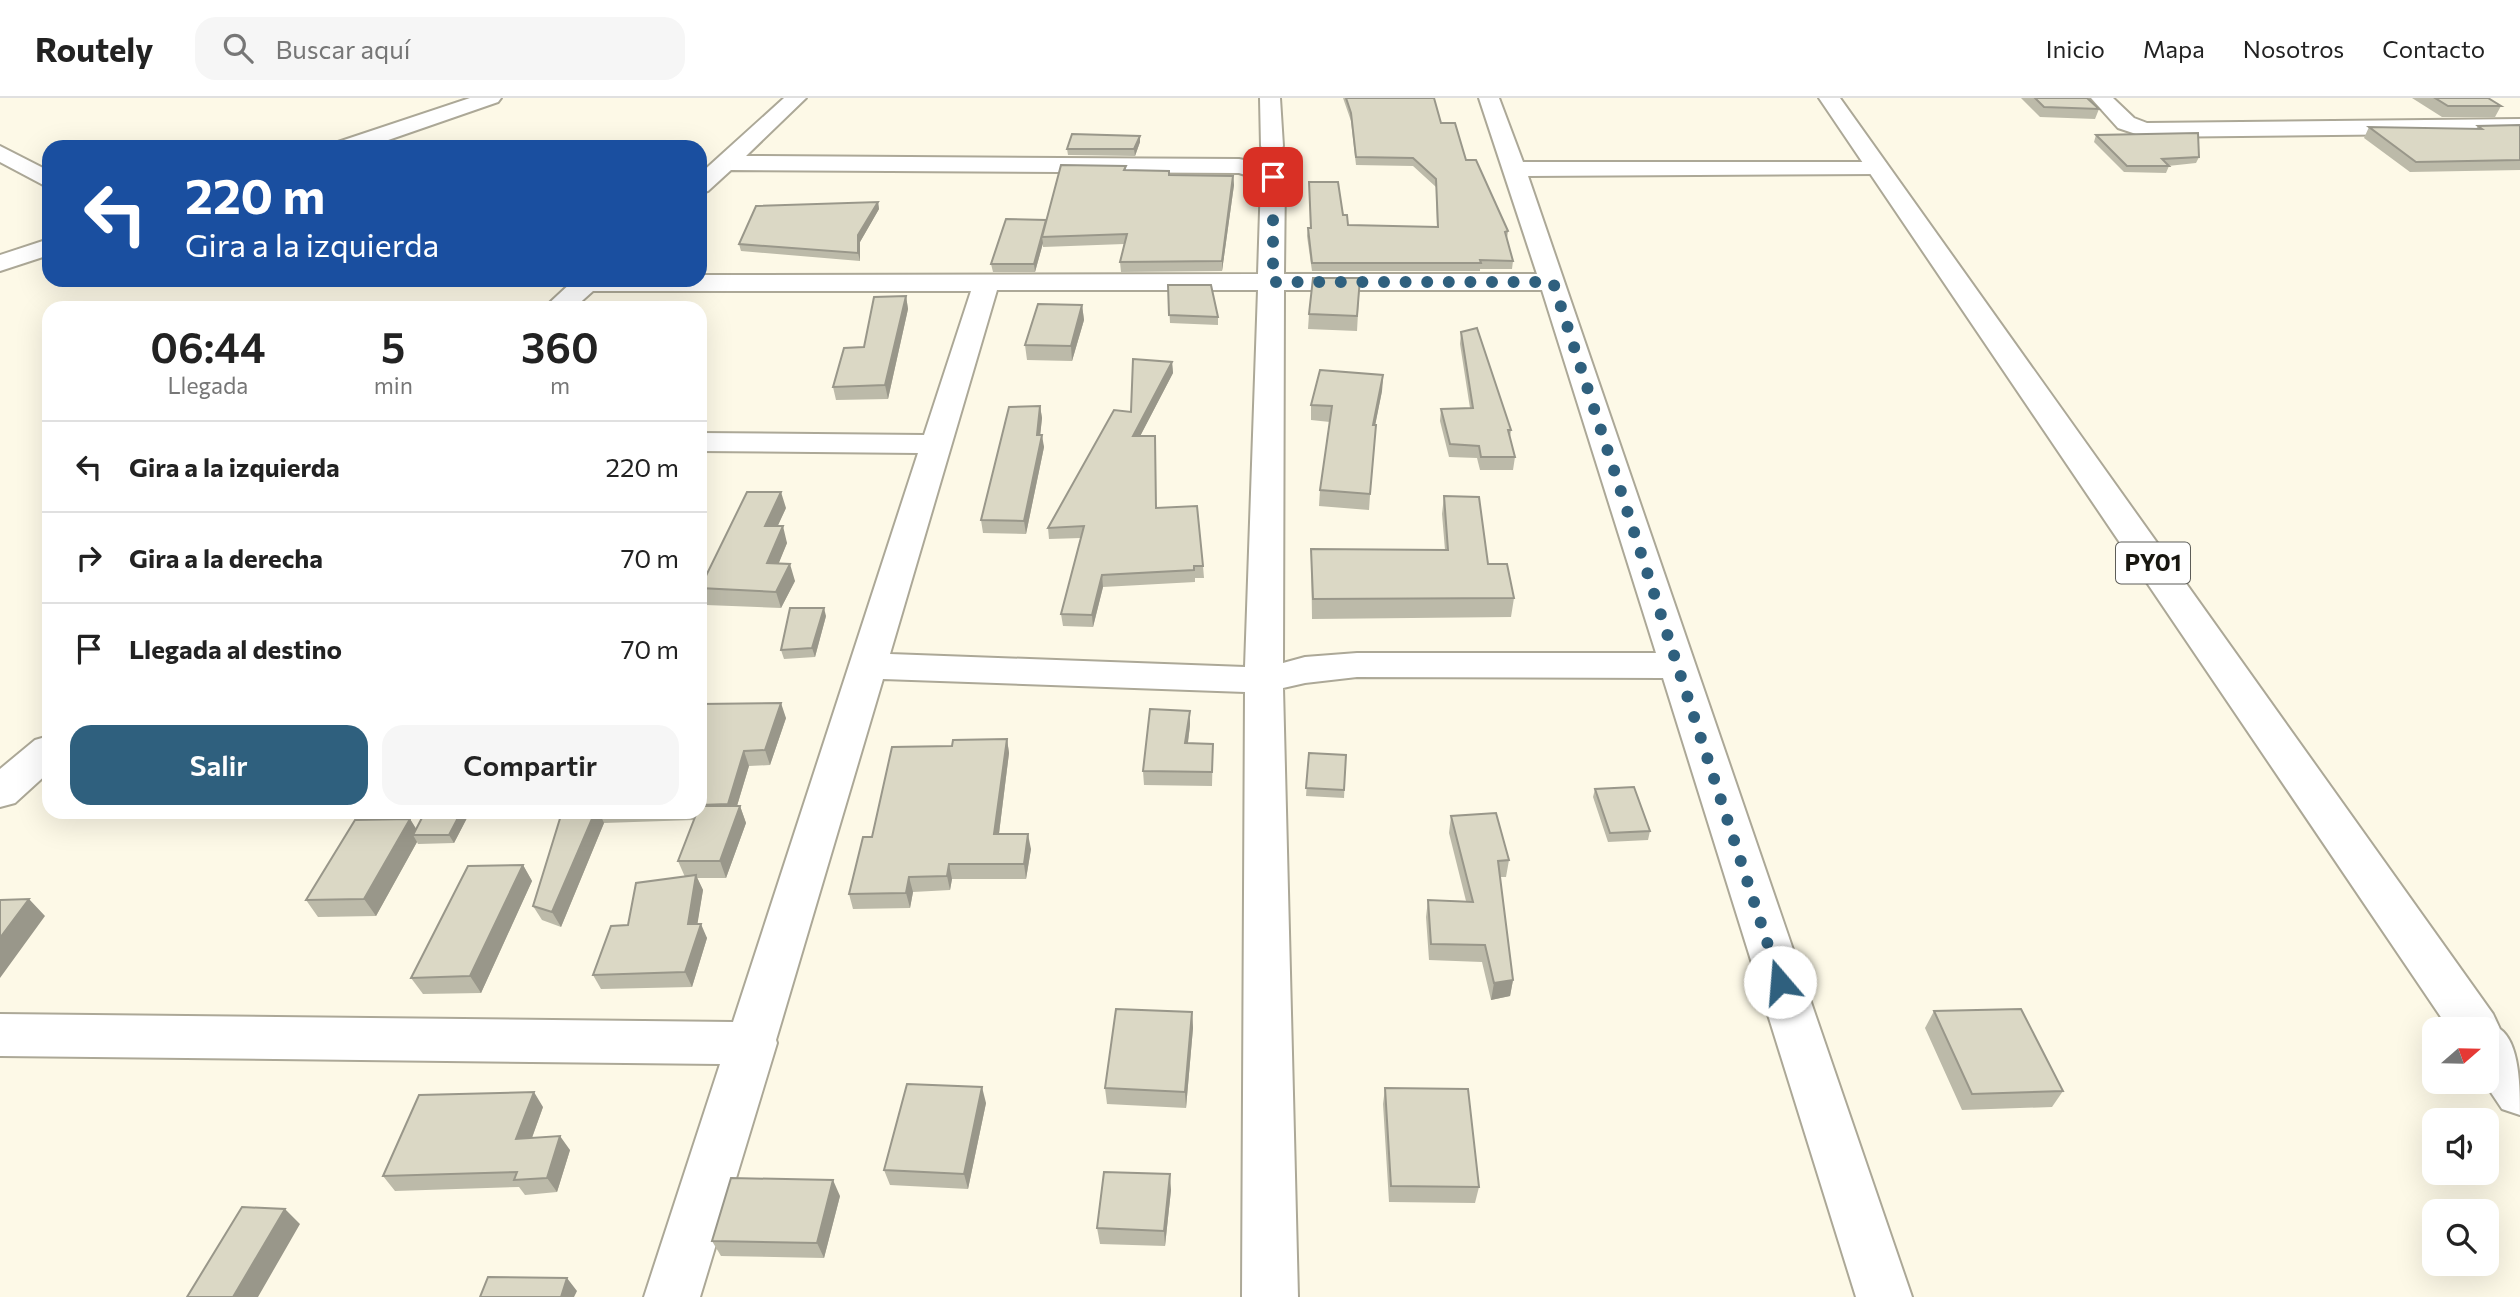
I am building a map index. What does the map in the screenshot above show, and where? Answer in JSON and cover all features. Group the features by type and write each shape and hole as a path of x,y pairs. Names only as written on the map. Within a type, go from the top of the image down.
{"main road":[{"path":"367,140 491,98"},
{"path":"707,180 796,98"},
{"path":"1270,98 1272,146"},
{"path":"1489,98 1553,282 1884,1297"},
{"name":"PY01","path":"1829,98 2468,1017"},
{"path":"2101,98 2126,123 2146,130 2520,126"},
{"path":"2,156 42,177"},
{"path":"727,163 1239,166 1261,170 1273,177 1264,680 1270,1297"},
{"path":"1514,169 1877,167"},
{"path":"0,263 42,249"},
{"path":"707,283 1553,282"},
{"path":"672,1297 753,1043 934,444 986,284"},
{"path":"566,301 582,287"},
{"path":"707,442 934,444"},
{"path":"867,666 1264,680 1305,670 1357,664 1677,666"},
{"path":"0,792 42,756"},
{"path":"0,1035 753,1043"},
{"path":"2499,1062 2520,1093"}],"building":[{"path":"1346,98 1434,98 1441,123 1455,123 1466,160 1476,160 1508,231 1505,232 1513,261 1312,263 1308,228 1311,228 1309,182 1338,182 1343,215 1347,215 1348,225 1438,227 1436,179 1413,158 1356,157 1351,113"},
{"path":"2035,98 2087,98 2099,109 2044,107"},
{"path":"2435,98 2488,98 2501,106 2448,106"},
{"path":"2520,125 2520,160 2416,162 2369,127 2482,129 2478,126"},
{"path":"2198,133 2199,157 2162,159 2169,166 2127,166 2096,135"},
{"path":"1072,134 1140,136 1134,149 1067,149"},
{"path":"1061,165 1126,166 1124,170 1169,171 1169,175 1233,176 1222,261 1120,262 1127,234 1042,237"},
{"path":"878,202 858,235 858,253 739,244 756,206"},
{"path":"1006,219 1046,220 1034,264 991,264"},
{"path":"1313,278 1360,278 1357,316 1309,314"},
{"path":"1168,285 1211,285 1218,317 1169,315"},
{"path":"906,296 885,385 833,387 844,348 864,347 874,297"},
{"path":"1038,304 1082,305 1071,346 1025,345"},
{"path":"1477,328 1511,430 1508,430 1515,457 1481,457 1479,446 1450,444 1441,409 1473,408 1461,332"},
{"path":"1133,359 1172,362 1133,436 1155,436 1156,508 1197,506 1203,566 1194,566 1194,570 1102,575 1092,615 1061,614 1084,526 1048,528 1114,410 1131,412"},
{"path":"1320,370 1383,375 1373,425 1376,425 1370,494 1320,490 1332,406 1311,405"},
{"path":"1040,406 1037,435 1042,435 1024,521 981,520 1009,407"},
{"path":"747,492 781,492 765,526 783,526 767,563 790,564 776,592 707,588 707,574"},
{"path":"1444,496 1479,497 1488,564 1507,564 1514,598 1313,599 1311,549 1448,550"},
{"path":"790,608 824,608 812,648 781,650"},
{"path":"781,703 765,750 744,751 728,804 707,805 707,704"},
{"path":"1150,709 1190,711 1185,743 1213,744 1212,772 1143,771"},
{"path":"1007,739 994,834 1028,834 1024,864 949,864 947,876 909,877 906,893 849,894 863,837 872,837 892,747 952,746 953,740"},
{"path":"1309,753 1346,755 1344,790 1306,788"},
{"path":"1634,787 1650,831 1610,833 1595,789"},
{"path":"707,806 740,806 720,861 678,861 694,819 707,819"},
{"path":"1496,813 1509,860 1498,861 1513,980 1494,983 1485,945 1431,944 1428,900 1473,902 1451,816"},
{"path":"410,819 364,899 306,900 355,820"},
{"path":"421,819 457,819 449,835 413,835"},
{"path":"560,819 592,819 552,912 533,906"},
{"path":"523,865 470,976 411,978 468,866"},
{"path":"696,875 688,924 701,924 685,972 593,975 611,926 628,925 636,883"},
{"path":"29,899 0,938 0,900"},
{"path":"1116,1009 1192,1012 1185,1092 1105,1088"},
{"path":"2021,1009 2063,1091 1972,1094 1934,1011"},
{"path":"907,1084 982,1087 964,1174 884,1170"},
{"path":"1385,1088 1468,1089 1479,1187 1391,1186"},
{"path":"534,1092 516,1139 560,1136 547,1178 514,1180 517,1172 383,1176 419,1095"},
{"path":"1104,1172 1170,1174 1164,1231 1097,1228"},
{"path":"731,1178 833,1180 817,1243 712,1241"},
{"path":"242,1207 285,1209 233,1297 187,1297"},
{"path":"488,1277 567,1278 561,1297 480,1297"}],"route":[{"path":"1273,177 1273,282 1553,282 1780,982"}]}
